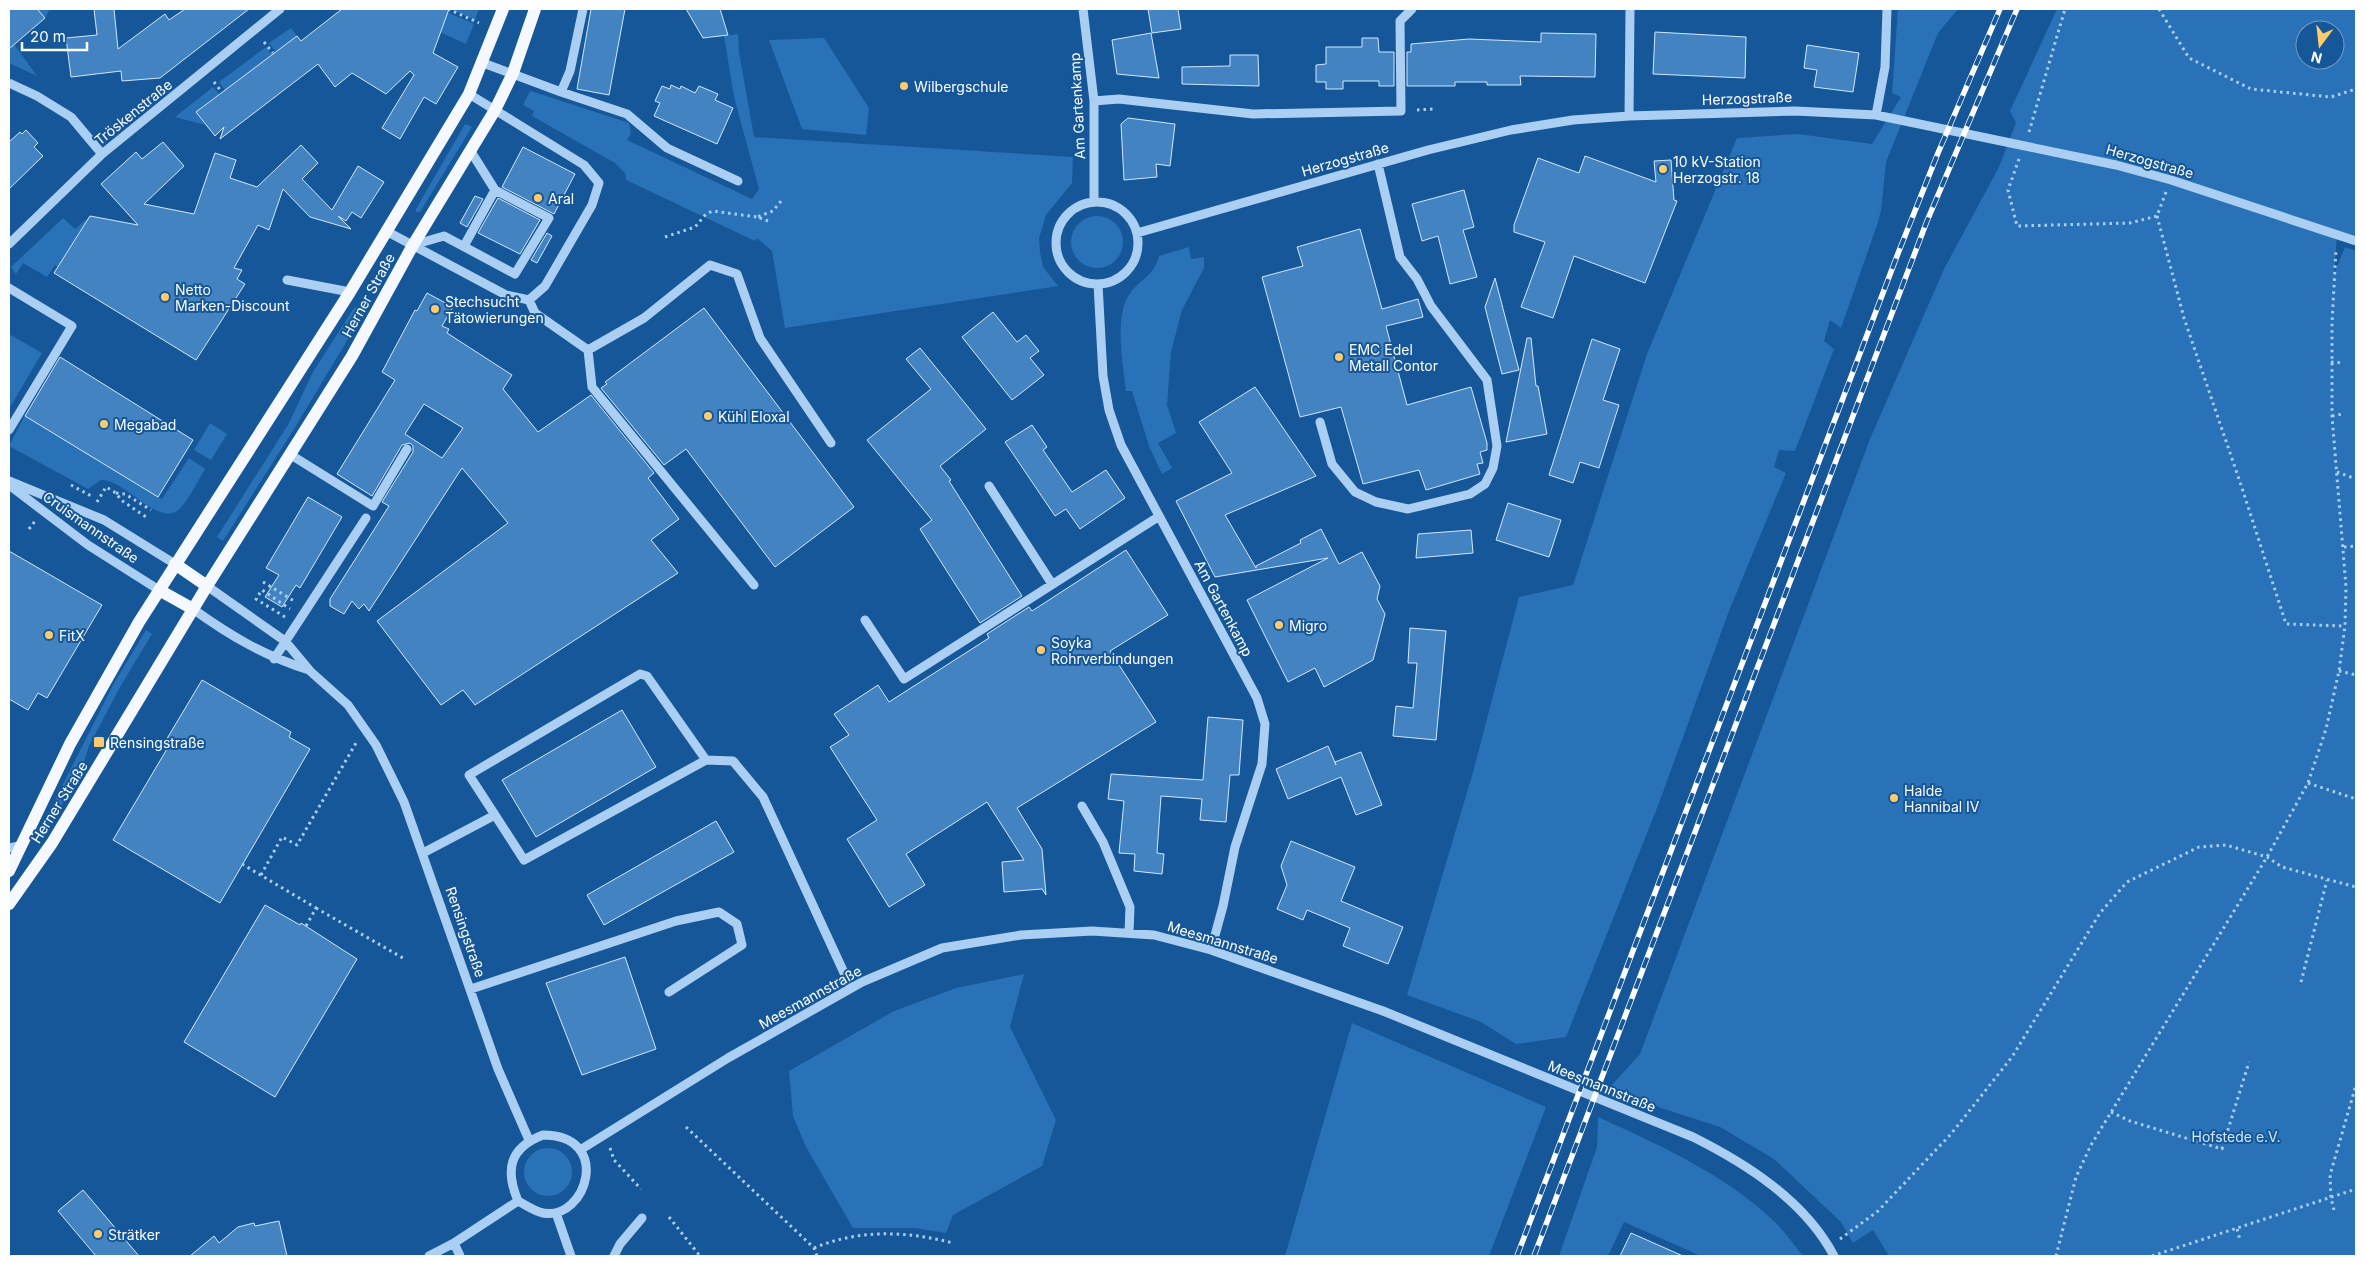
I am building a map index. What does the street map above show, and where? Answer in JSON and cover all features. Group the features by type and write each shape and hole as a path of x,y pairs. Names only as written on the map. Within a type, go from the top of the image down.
{"main road":[{"name":"Herner Straße","path":"9,871 14,847 101,687 175,564 350,292 469,94 503,9"},
{"name":"Herner Straße","path":"9,904 52,842 207,586 352,356 413,245 494,110 512,73 535,9"},
{"path":"175,564 207,586"},
{"path":"159,590 193,610"}],"street":[{"name":"Tröskenstraße","path":"9,244 102,154 280,9"},
{"path":"561,92 570,72 582,9"},
{"name":"Am Gartenkamp","path":"1083,9 1094,101 1094,202"},
{"path":"1094,101 1119,99 1253,114 1401,111 1400,21 1412,9"},
{"path":"1629,116 1630,9"},
{"path":"1876,115 1885,67 1887,9"},
{"path":"483,63 627,114 667,148 738,181"},
{"path":"9,83 37,96 71,117 102,154"},
{"path":"469,94 584,165 599,183 592,205 545,286 528,300"},
{"name":"Herzogstraße","path":"1137,233 1378,164 1511,130 1573,120 1629,116 1795,110 1876,115 2116,165 2171,180 2356,240"},
{"path":"413,245 444,236 515,274 549,218 495,190 470,150"},
{"path":"1320,422 1332,464 1355,492 1376,502 1408,510 1470,494 1485,484 1493,468 1497,446 1488,380 1431,306 1417,279 1400,257 1378,164"},
{"path":"464,246 495,190"},
{"path":"1094,202 1111,204 1121,209 1132,220 1137,233 1138,248 1134,261 1127,271 1115,280 1098,284 1087,283 1072,276 1062,265 1057,253 1056,238 1059,226 1072,210 1094,202"},
{"path":"386,231 506,295 528,300 535,312 588,350 592,387 754,585"},
{"path":"588,350 644,318 710,265 737,274 760,338 831,443"},
{"path":"287,280 350,292"},
{"name":"Am Gartenkamp","path":"1098,284 1102,360 1109,410 1121,445 1257,698 1265,724 1262,764 1235,847 1223,906 1210,950"},
{"path":"9,288 72,326 9,430"},
{"path":"291,455 373,506 407,449"},
{"name":"Cruismannstraße","path":"9,481 104,520 175,564"},
{"name":"Cruismannstraße","path":"9,485 88,545 159,590"},
{"path":"989,486 1052,584"},
{"path":"865,620 904,680 1158,516"},
{"path":"274,659 366,518"},
{"name":"Rensingstraße","path":"207,586 285,641 310,670 348,705 364,727 404,802 498,1068 529,1140"},
{"name":"Rensingstraße","path":"193,610 232,637 274,659 310,670"},
{"path":"706,760 647,676 640,674 469,775 524,860 706,760 733,761 762,797 851,988"},
{"path":"1082,806 1103,842 1130,907 1129,934"},
{"path":"423,853 495,815"},
{"path":"471,989 676,922 719,912 737,924 742,945 669,992"},
{"name":"Meesmannstraße","path":"580,1150 606,1136 728,1058 851,988 942,948 1021,935 1092,931 1154,935 1210,950 1383,1011 1727,1154 1760,1175 1787,1199 1829,1247 1834,1256"},
{"path":"542,1135 557,1135 570,1141 580,1150 587,1168 585,1187 574,1202 556,1213 544,1213 518,1201 512,1186 511,1165 518,1150 529,1140 542,1135"},
{"path":"429,1256 454,1243 518,1201"},
{"path":"556,1213 571,1256"},
{"path":"614,1256 620,1244 642,1218"},
{"path":"454,1243 460,1256"}],"path":[{"path":"448,9 474,22 496,28"},
{"path":"2032,121 2065,9"},
{"path":"2159,9 2188,58 2251,89 2331,97 2356,89"},
{"path":"264,42 273,53"},
{"path":"213,81 221,91"},
{"path":"2171,180 2157,216 2184,318 2286,624 2345,626"},
{"path":"2008,190 2017,226 2130,222 2157,216"},
{"path":"757,217 773,211 781,201"},
{"path":"664,237 695,227 706,214 713,212 757,217 768,222"},
{"path":"2056,1256 2076,1177 2091,1146 2267,857 2308,783 2324,738 2339,671 2345,626 2344,547 2332,416 2337,235"},
{"path":"2332,362 2343,363"},
{"path":"2332,416 2343,414"},
{"path":"2337,472 2356,479"},
{"path":"71,485 98,500"},
{"path":"90,514 106,487 116,493 125,494 151,510"},
{"path":"116,493 120,500 146,517"},
{"path":"2344,547 2356,546"},
{"path":"263,582 289,598"},
{"path":"275,599 262,590 256,599 296,625"},
{"path":"2339,671 2356,675"},
{"path":"261,875 282,837 297,845 364,727"},
{"path":"2308,783 2356,799"},
{"path":"1829,1247 1878,1211 1951,1134 2012,1057 2100,913 2127,882 2199,846 2226,845 2267,857 2282,866 2356,887"},
{"path":"242,864 403,958"},
{"path":"2301,982 2327,880"},
{"path":"306,926 316,908"},
{"path":"2111,1112 2130,1121 2222,1149 2249,1062"},
{"path":"2334,1210 2331,1198 2330,1175 2356,1085"},
{"path":"686,1127 814,1248 817,1256"},
{"path":"606,1136 614,1160 641,1189"},
{"path":"2152,1256 2356,1189"},
{"path":"669,1218 700,1256"},
{"path":"2237,1229 2240,1240"},
{"path":"814,1248 834,1240 896,1233 915,1234 953,1243"}],"green space":[{"path":"9,9 50,9 45,18 14,44 37,76 9,63"},
{"path":"450,9 479,9 475,20"},
{"path":"1898,9 1958,9 1938,33 1886,162 1881,211 1877,225 1841,328 1830,320 1824,341 1834,349 1795,451 1779,450 1774,467 1786,473 1729,611 1659,803 1566,1037 1516,1044 1481,1022 1407,995 1473,772 1519,597 1573,585 1647,354 1737,138 1798,134 1872,144 1901,97 1892,93"},
{"name":"Hofstede e.V.","path":"2057,9 2356,9 2356,236 2337,235 2334,274 2345,247 2356,251 2356,1256 1889,1256 1873,1230 1853,1243 1841,1222 1774,1159 1720,1127 1661,1108 1611,1086 1640,1054 1870,439 1944,269 1999,167 2016,123 2010,111"},
{"path":"447,12 474,24 466,44 440,32"},
{"path":"291,28 297,36 276,52 269,43"},
{"path":"738,34 739,52 754,137 1073,157 1072,183 1046,215 1039,238 1043,267 1058,286 785,328 772,251 757,238 755,241 626,180 625,173 615,163 532,116 534,111 523,105 530,91 629,123 631,133 627,140 752,199 759,189 734,97 724,36"},
{"path":"824,38 869,108 866,135 802,129 769,40"},
{"path":"266,47 272,55 225,90 219,82"},
{"path":"213,87 219,94 196,112 205,125 175,117"},
{"path":"465,124 472,127 420,212 416,212 416,209"},
{"path":"90,216 58,267 55,265 47,277 23,263 16,274 11,267 63,218 75,229"},
{"path":"1097,216 1107,218 1115,224 1121,232 1123,242 1121,252 1115,260 1107,266 1097,268 1087,266 1079,260 1073,252 1071,242 1073,232 1079,224 1087,218"},
{"path":"1189,247 1191,259 1204,257 1204,268 1182,310 1171,352 1167,405 1176,433 1158,443 1172,468 1162,474 1149,446 1132,391 1126,391 1121,342 1122,316 1124,305 1129,295 1150,274 1159,256"},
{"path":"357,307 363,314 294,429 223,541 217,537 289,423 313,372 354,308"},
{"path":"9,334 42,353 9,409"},
{"path":"25,415 162,499 189,458 205,469 181,508 169,514 160,512 120,486 101,480 88,489 9,446"},
{"path":"210,423 227,434 211,460 194,450"},
{"path":"146,630 152,634 120,687 89,746 80,774 44,835 39,832 113,685"},
{"path":"1024,974 1010,1027 1056,1120 1042,1166 953,1215 946,1233 915,1228 853,1228 806,1147 793,1116 789,1071 894,1011 956,988"},
{"path":"1352,1023 1546,1107 1489,1256 1285,1256"},
{"path":"1598,1117 1669,1150 1736,1190 1776,1223 1803,1256 1701,1256 1624,1222 1608,1256 1559,1256 1597,1147"},
{"path":"548,1148 557,1150 565,1155 570,1163 572,1172 570,1181 565,1189 557,1194 548,1196 539,1194 531,1189 526,1181 524,1172 526,1163 531,1155 539,1150"}],"building":[{"path":"9,9 37,9 45,18 9,49"},
{"path":"94,9 114,9 118,49 165,14 169,20 185,9 249,9 160,78 122,81 121,71 71,77 66,38 97,35"},
{"path":"342,9 449,9 433,53 458,67 436,104 424,97 400,139 382,128 414,75 410,71 386,94 352,73 335,87 318,64 220,139 224,127 215,136 196,112 297,36 301,41"},
{"path":"591,9 625,9 609,95 577,89"},
{"path":"686,9 720,9 728,35 703,38"},
{"path":"1148,9 1178,9 1181,29 1152,33"},
{"path":"1655,32 1746,37 1745,78 1653,74"},
{"path":"1151,33 1159,78 1117,74 1112,40"},
{"path":"1541,33 1596,34 1595,77 1520,76 1521,85 1487,85 1487,82 1455,82 1455,86 1407,86 1407,52 1411,52 1411,44 1469,39 1541,42"},
{"path":"1362,38 1378,38 1379,52 1394,52 1394,86 1379,86 1379,81 1343,81 1343,89 1326,89 1326,82 1316,82 1316,65 1326,64 1326,47 1362,47"},
{"path":"1807,45 1859,53 1853,92 1814,87 1817,70 1804,68"},
{"path":"1230,55 1258,55 1259,86 1182,84 1182,67 1230,66"},
{"path":"671,85 680,89 681,86 695,93 699,86 718,94 715,100 733,108 717,144 654,116 660,103 655,101 662,86 670,89"},
{"path":"1128,118 1175,124 1170,166 1156,164 1157,177 1124,180 1121,124"},
{"path":"26,130 38,143 34,147 43,156 9,189 9,142 20,132 22,134"},
{"path":"163,142 184,166 144,204 194,214 215,153 236,160 230,178 257,187 301,145 318,163 302,179 332,210 358,166 384,182 361,218 352,212 346,221 338,216 351,229 310,217 283,189 269,230 258,225 234,268 242,270 237,279 245,284 196,360 54,273 90,216 138,225 101,184 136,152 142,159"},
{"path":"523,147 575,174 554,214 502,187"},
{"path":"1585,156 1656,182 1654,161 1671,160 1674,200 1677,201 1645,283 1574,256 1553,318 1521,307 1545,242 1514,232 1514,225 1538,158 1579,173"},
{"path":"1464,190 1474,227 1463,230 1477,277 1450,284 1438,236 1422,241 1412,204"},
{"path":"475,196 483,199 467,227 460,223"},
{"path":"498,198 540,220 520,254 478,233"},
{"name":"EMC Edel Metall Contor","path":"1360,229 1382,309 1418,299 1423,317 1386,326 1407,405 1471,387 1487,443 1487,450 1480,452 1483,463 1477,464 1480,474 1426,490 1419,470 1363,484 1341,407 1300,417 1262,277 1303,266 1297,247"},
{"path":"547,233 552,236 537,263 531,260"},
{"path":"1495,278 1519,370 1502,374 1485,307"},
{"path":"427,293 453,307 442,326 449,329 447,333 512,375 503,389 538,432 591,395 654,473 648,478 679,519 651,540 678,573 475,705 463,690 441,705 377,621 508,523 462,468 369,611 364,604 359,609 352,601 344,614 330,606 330,599 389,506 382,502 413,452 413,446 410,443 402,445 372,496 337,474 395,380 382,372 415,310 417,311","holes":["424,404 463,428 442,458 405,434"]},
{"name":"Kühl Eloxal","path":"704,308 854,507 775,567 686,449 664,465 601,388 607,384 605,382"},
{"path":"993,312 1017,342 1026,335 1039,351 1030,358 1044,375 1012,400 962,337"},
{"path":"1527,338 1531,338 1536,386 1538,386 1547,434 1506,442"},
{"path":"1592,339 1620,349 1603,400 1619,405 1599,468 1580,462 1573,483 1549,475"},
{"path":"920,348 986,429 940,466 951,480 949,481 1022,596 980,623 920,529 932,520 867,440 931,389 906,359"},
{"name":"Megabad","path":"60,357 193,440 158,497 25,416"},
{"path":"1255,387 1316,476 1225,515 1256,568 1256,566 1301,543 1300,540 1321,529 1339,564 1362,552 1380,586 1377,599 1385,614 1373,660 1324,687 1315,668 1288,682 1247,600 1328,558 1215,577 1176,501 1232,473 1199,422"},
{"path":"1032,425 1047,447 1043,450 1072,492 1106,470 1125,498 1080,529 1066,509 1055,516 1005,442"},
{"path":"308,497 342,517 300,588 296,585 282,607 265,597 279,575 266,568"},
{"path":"1508,503 1561,520 1549,557 1496,540"},
{"path":"1471,530 1473,553 1416,558 1418,534"},
{"path":"1126,550 1168,615 1110,651 1156,722 1017,808 1042,849 1046,895 1042,889 1004,892 1002,862 1024,860 987,802 906,854 925,885 889,907 847,839 877,820 830,747 849,735 834,714 878,685 889,702 989,638 987,634 1029,607 1032,611"},
{"path":"9,551 102,605 47,698 38,693 28,710 9,699"},
{"path":"1410,628 1446,631 1436,740 1393,736 1396,706 1413,708 1417,663 1408,663"},
{"path":"202,680 291,732 289,737 310,749 220,903 113,840 167,749 162,747"},
{"path":"622,710 656,767 536,837 502,780"},
{"path":"1208,717 1243,720 1239,775 1230,775 1226,822 1200,820 1202,799 1161,796 1157,853 1164,854 1162,874 1134,871 1135,854 1119,853 1124,801 1108,799 1111,774 1203,780"},
{"path":"1328,746 1336,765 1335,762 1361,752 1382,805 1356,815 1341,777 1288,799 1276,769"},
{"path":"716,821 734,852 604,925 587,895"},
{"path":"1291,841 1355,867 1341,901 1403,927 1388,964 1343,946 1350,928 1307,910 1303,920 1277,909 1287,885 1281,866"},
{"path":"265,905 300,925 301,923 357,959 275,1097 184,1042"},
{"path":"625,957 656,1049 582,1075 546,983"},
{"name":"Strätker","path":"83,1190 139,1256 96,1256 58,1211"},
{"path":"279,1221 287,1256 190,1256 214,1236 219,1243 238,1227 254,1223 255,1226"},
{"path":"1631,1233 1683,1256 1620,1256"}],"railway":[{"path":"1517,1256 1897,256 1938,153 2000,9"},
{"path":"1534,1256 1927,221 2017,9"}],"place":[{"name":"Wilbergschule","path":"904,86"},
{"name":"10 kV-Station Herzogstr. 18","path":"1663,169"},
{"name":"Aral","path":"538,198"},
{"name":"Netto Marken-Discount","path":"165,297"},
{"name":"Stechsucht Tätowierungen","path":"435,309"},
{"name":"EMC Edel Metall Contor","path":"1339,357"},
{"name":"Kühl Eloxal","path":"708,416"},
{"name":"Megabad","path":"104,424"},
{"name":"Migro","path":"1279,625"},
{"name":"FitX","path":"49,635"},
{"name":"Soyka Rohrverbindungen","path":"1041,650"},
{"name":"Rensingstraße","path":"99,742"},
{"name":"Halde Hannibal IV","path":"1894,798"},
{"name":"Strätker","path":"98,1234"}]}
